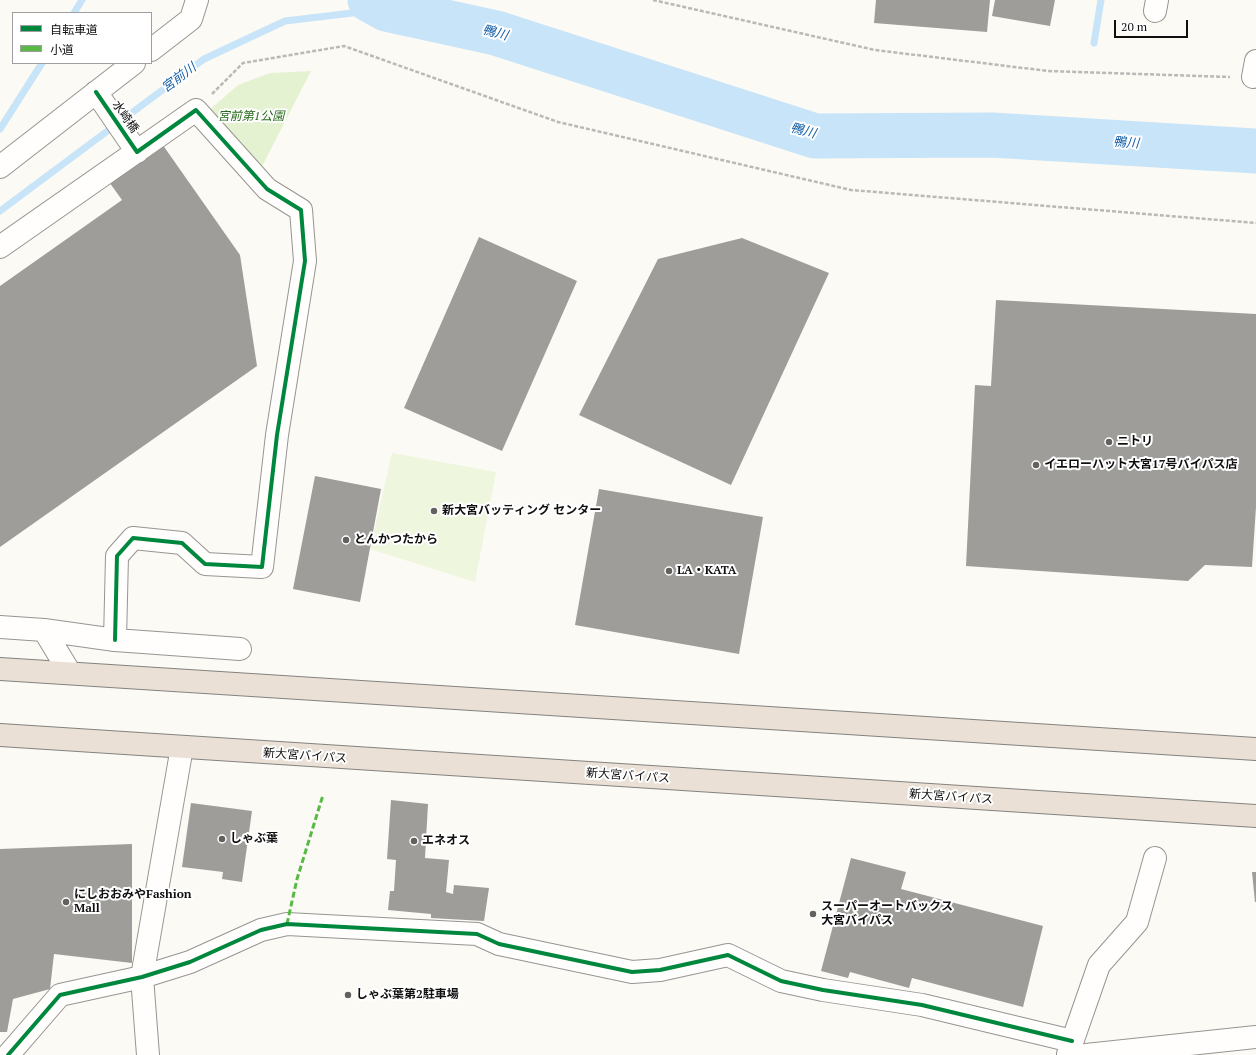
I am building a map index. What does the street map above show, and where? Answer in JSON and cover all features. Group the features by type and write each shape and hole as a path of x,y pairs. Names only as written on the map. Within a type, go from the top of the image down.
{"highway":[{"path":"0,669 1256,749"},
{"name":"新大宮バイパス","path":"0,735 1256,816"}],"street":[{"path":"152,49 191,19 197,0"},
{"path":"0,166 133,64"},
{"name":"水崎橋","path":"96,92 137,152"},
{"path":"0,247 196,110 267,189 301,210 305,261 277,435 262,567 205,564 182,542 133,538 117,556 115,640"},
{"path":"0,627 44,630 115,640 240,649"},
{"path":"44,630 70,674"},
{"path":"148,1055 142,977 182,747"},
{"path":"1075,1050 1100,966 1137,922 1155,858"},
{"path":"8,1055 60,995 142,977 190,962 261,930 287,924 477,934 499,944 632,972 660,970 728,955 781,980 823,990 922,1005 1075,1050 1256,1037"}],"path":[{"path":"653,0 875,50 1048,71 1174,76 1255,69"},
{"path":"196,110 243,63 344,46 558,122 851,190 1256,223"}],"green space":[{"name":"宮前第1公園","path":"311,71 256,178 206,113 238,85 270,73"},
{"name":"新大宮バッティング センター","path":"392,453 496,472 475,582 370,549"}],"building":[{"path":"876,0 990,0 987,32 874,23"},
{"path":"995,0 1055,0 1050,26 992,16"},
{"path":"160,141 240,255 257,366 0,547 0,286 122,200 107,179"},
{"path":"479,237 577,281 502,451 404,408"},
{"path":"742,238 829,273 731,485 579,415 658,259"},
{"path":"996,300 1256,314 1256,507 1252,567 1205,565 1188,581 966,566 975,385 991,386"},
{"path":"315,476 381,489 360,602 293,589"},
{"name":"LA・KATA","path":"599,489 763,517 739,654 575,625"},
{"path":"391,800 428,804 425,858 449,860 446,892 453,894 454,885 489,888 484,921 431,918 431,914 388,910 390,891 394,891 396,860 387,859"},
{"path":"191,803 252,811 242,882 222,879 223,872 182,867"},
{"name":"にしおおみやFashion Mall","path":"132,844 132,963 54,954 50,989 13,999 7,1032 0,1032 0,849"},
{"path":"851,858 906,872 901,889 1043,926 1023,1007 912,978 909,988 850,972 848,978 821,971"},
{"path":"1252,872 1256,872 1256,902 1255,902"}],"waterway":[{"path":"75,12 82,0"},
{"name":"鴨川","path":"370,0 386,9 496,33 815,136 992,135 1256,151"},
{"path":"1094,43 1101,0"},
{"name":"宮前川","path":"0,211 204,59 285,21 386,9"},
{"path":"0,129 41,64"}],"marked path":[{"path":"287,924 297,879 323,795"}],"cycle path":[{"path":"96,92 137,152 196,110 267,189 301,210 305,261 277,435 262,567 205,564 182,543 133,538 117,556 115,640"},
{"path":"8,1055 60,995 142,977 190,962 261,930 287,924 477,934 499,944 632,972 660,970 728,955 781,981 823,990 922,1005 1072,1041"}],"place":[{"name":"ニトリ","path":"1109,442"},
{"name":"イエローハット大宮17号バイパス店","path":"1036,465"},
{"name":"新大宮バッティング センター","path":"434,511"},
{"name":"とんかつたから","path":"346,540"},
{"name":"LA・KATA","path":"669,571"},
{"name":"しゃぶ葉","path":"222,839"},
{"name":"エネオス","path":"414,841"},
{"name":"にしおおみやFashion Mall","path":"66,902"},
{"name":"スーパーオートバックス 大宮バイパス","path":"813,914"},
{"name":"しゃぶ葉第2駐車場","path":"348,995"}]}
